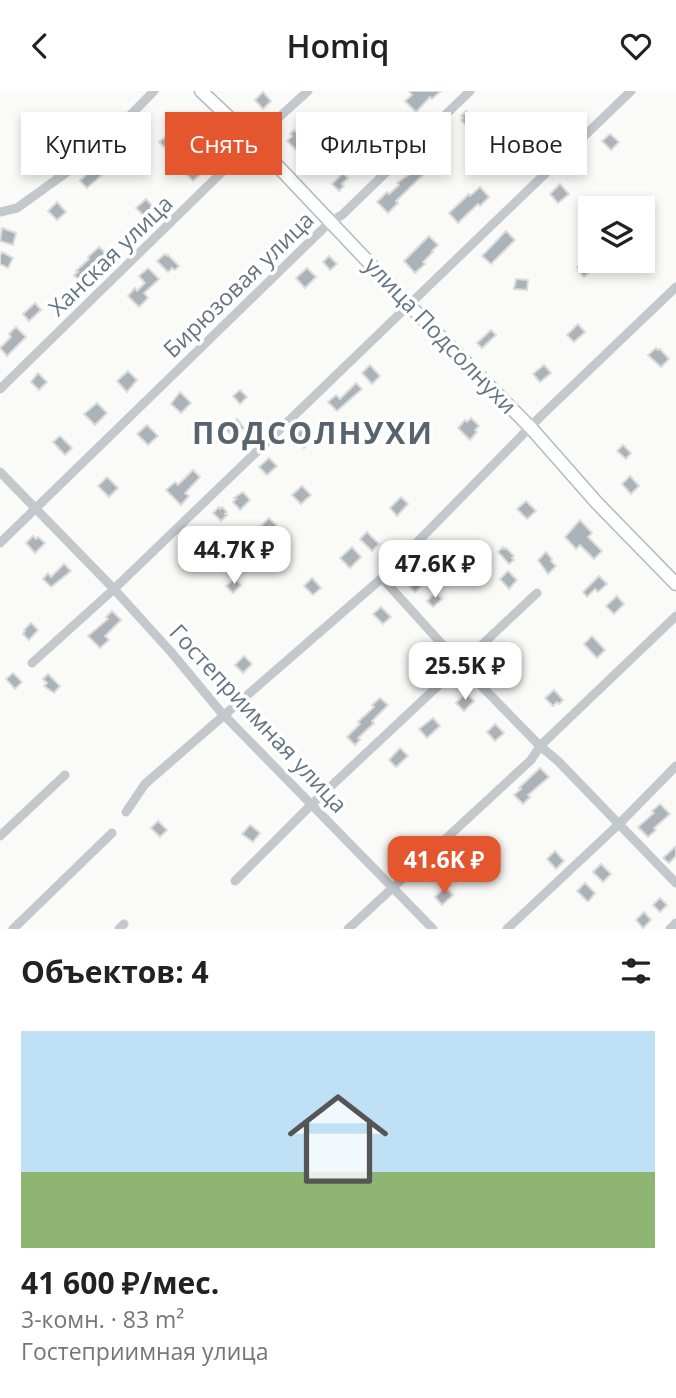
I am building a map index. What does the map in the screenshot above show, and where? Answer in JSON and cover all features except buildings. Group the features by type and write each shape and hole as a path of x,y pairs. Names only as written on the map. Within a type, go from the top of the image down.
{"street":[{"path":"0,212 17,208 92,154 155,91"},
{"name":"улица Подсолнухи","path":"201,91 223,112"},
{"name":"Ханская улица","path":"282,115 308,91"},
{"name":"Бирюзовая улица","path":"0,543 331,221 342,215 470,91"},
{"path":"32,663 114,589 631,91"},
{"name":"улица Подсолнухи","path":"282,170 409,305 531,428 597,503 676,584"},
{"name":"Ханская улица","path":"0,389 219,175"},
{"path":"126,812 145,784 382,578 676,287"},
{"name":"Гостеприимная улица","path":"0,472 114,589 224,714 433,929"},
{"path":"382,578 460,664 676,883"},
{"path":"235,881 312,804 537,593"},
{"path":"348,929 531,760 540,745 676,616"},
{"path":"507,929 620,824 676,766"},
{"path":"0,836 65,775"},
{"path":"13,929 112,833"},
{"path":"670,929 676,923"}],"district":[{"name":"ПОДСОЛНУХИ","path":"313,432"}]}
